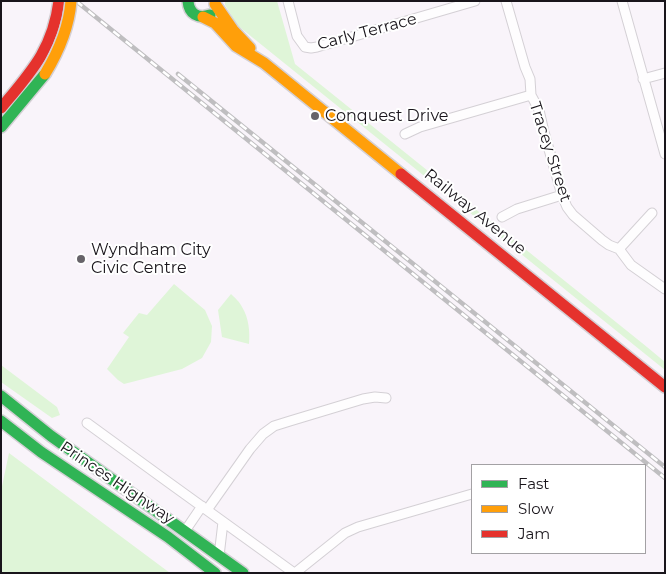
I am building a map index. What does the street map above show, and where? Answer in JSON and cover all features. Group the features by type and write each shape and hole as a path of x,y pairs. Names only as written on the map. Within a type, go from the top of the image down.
{"main road":[{"path":"1,127 40,70 52,36 59,1"},
{"path":"1,108 57,52 68,21 70,1"},
{"path":"203,17 210,14 215,3"},
{"name":"Railway Avenue","path":"215,3 233,30 264,63"},
{"name":"Railway Avenue","path":"186,4 195,16 203,17 216,23 234,44 264,63 665,387"},
{"name":"Princes Highway","path":"1,396 51,436 242,573"},
{"name":"Princes Highway","path":"1,421 41,452 168,537 215,573"},
{"path":"41,452 51,436"},
{"path":"185,531 193,556"}],"street":[{"name":"Carly Terrace","path":"288,1 298,36 305,47 311,48 476,1"},
{"name":"Tracey Street","path":"506,1 530,79 531,95 539,110 562,195 567,206 573,215 609,246 619,249 631,265 665,289"},
{"path":"622,1 665,154"},
{"path":"643,79 665,73"},
{"path":"405,134 420,127 531,95"},
{"path":"502,217 517,209 562,195"},
{"path":"619,249 652,213"},
{"name":"Princes Highway","path":"185,531 250,449 263,434 274,426 363,399 386,398"},
{"path":"87,423 295,573 345,533 358,527 471,494"},
{"path":"219,556 223,522"}],"green space":[{"path":"225,1 277,1 295,64 647,347 665,362 665,370 237,25 225,5"},
{"path":"174,284 205,310 212,326 211,342 202,358 182,369 124,384 107,369 129,337 123,333 139,313 147,315"},
{"path":"231,294 240,303 248,320 249,344 222,337 218,310"},
{"path":"1,365 57,407 60,415 52,418 1,382"},
{"path":"9,453 170,573 1,573 1,491"}],"railway":[{"path":"76,1 665,478"},
{"path":"178,74 665,467"}],"traffic: fast":[{"path":"188,1 190,9 198,16 210,15"},
{"path":"1,127 45,74"},
{"path":"1,396 51,436 243,573"},
{"path":"1,421 41,452 168,537 215,573"}],"traffic: slow":[{"path":"45,74 63,39 71,1"},
{"path":"215,4 233,30 250,48"},
{"path":"203,17 215,23 236,46 264,63 401,174"}],"traffic: jam":[{"path":"1,108 39,59 52,33 59,1"},
{"path":"401,174 665,387"}],"place":[{"name":"Conquest Drive","path":"315,116"},
{"name":"Wyndham City Civic Centre","path":"81,259"}]}
